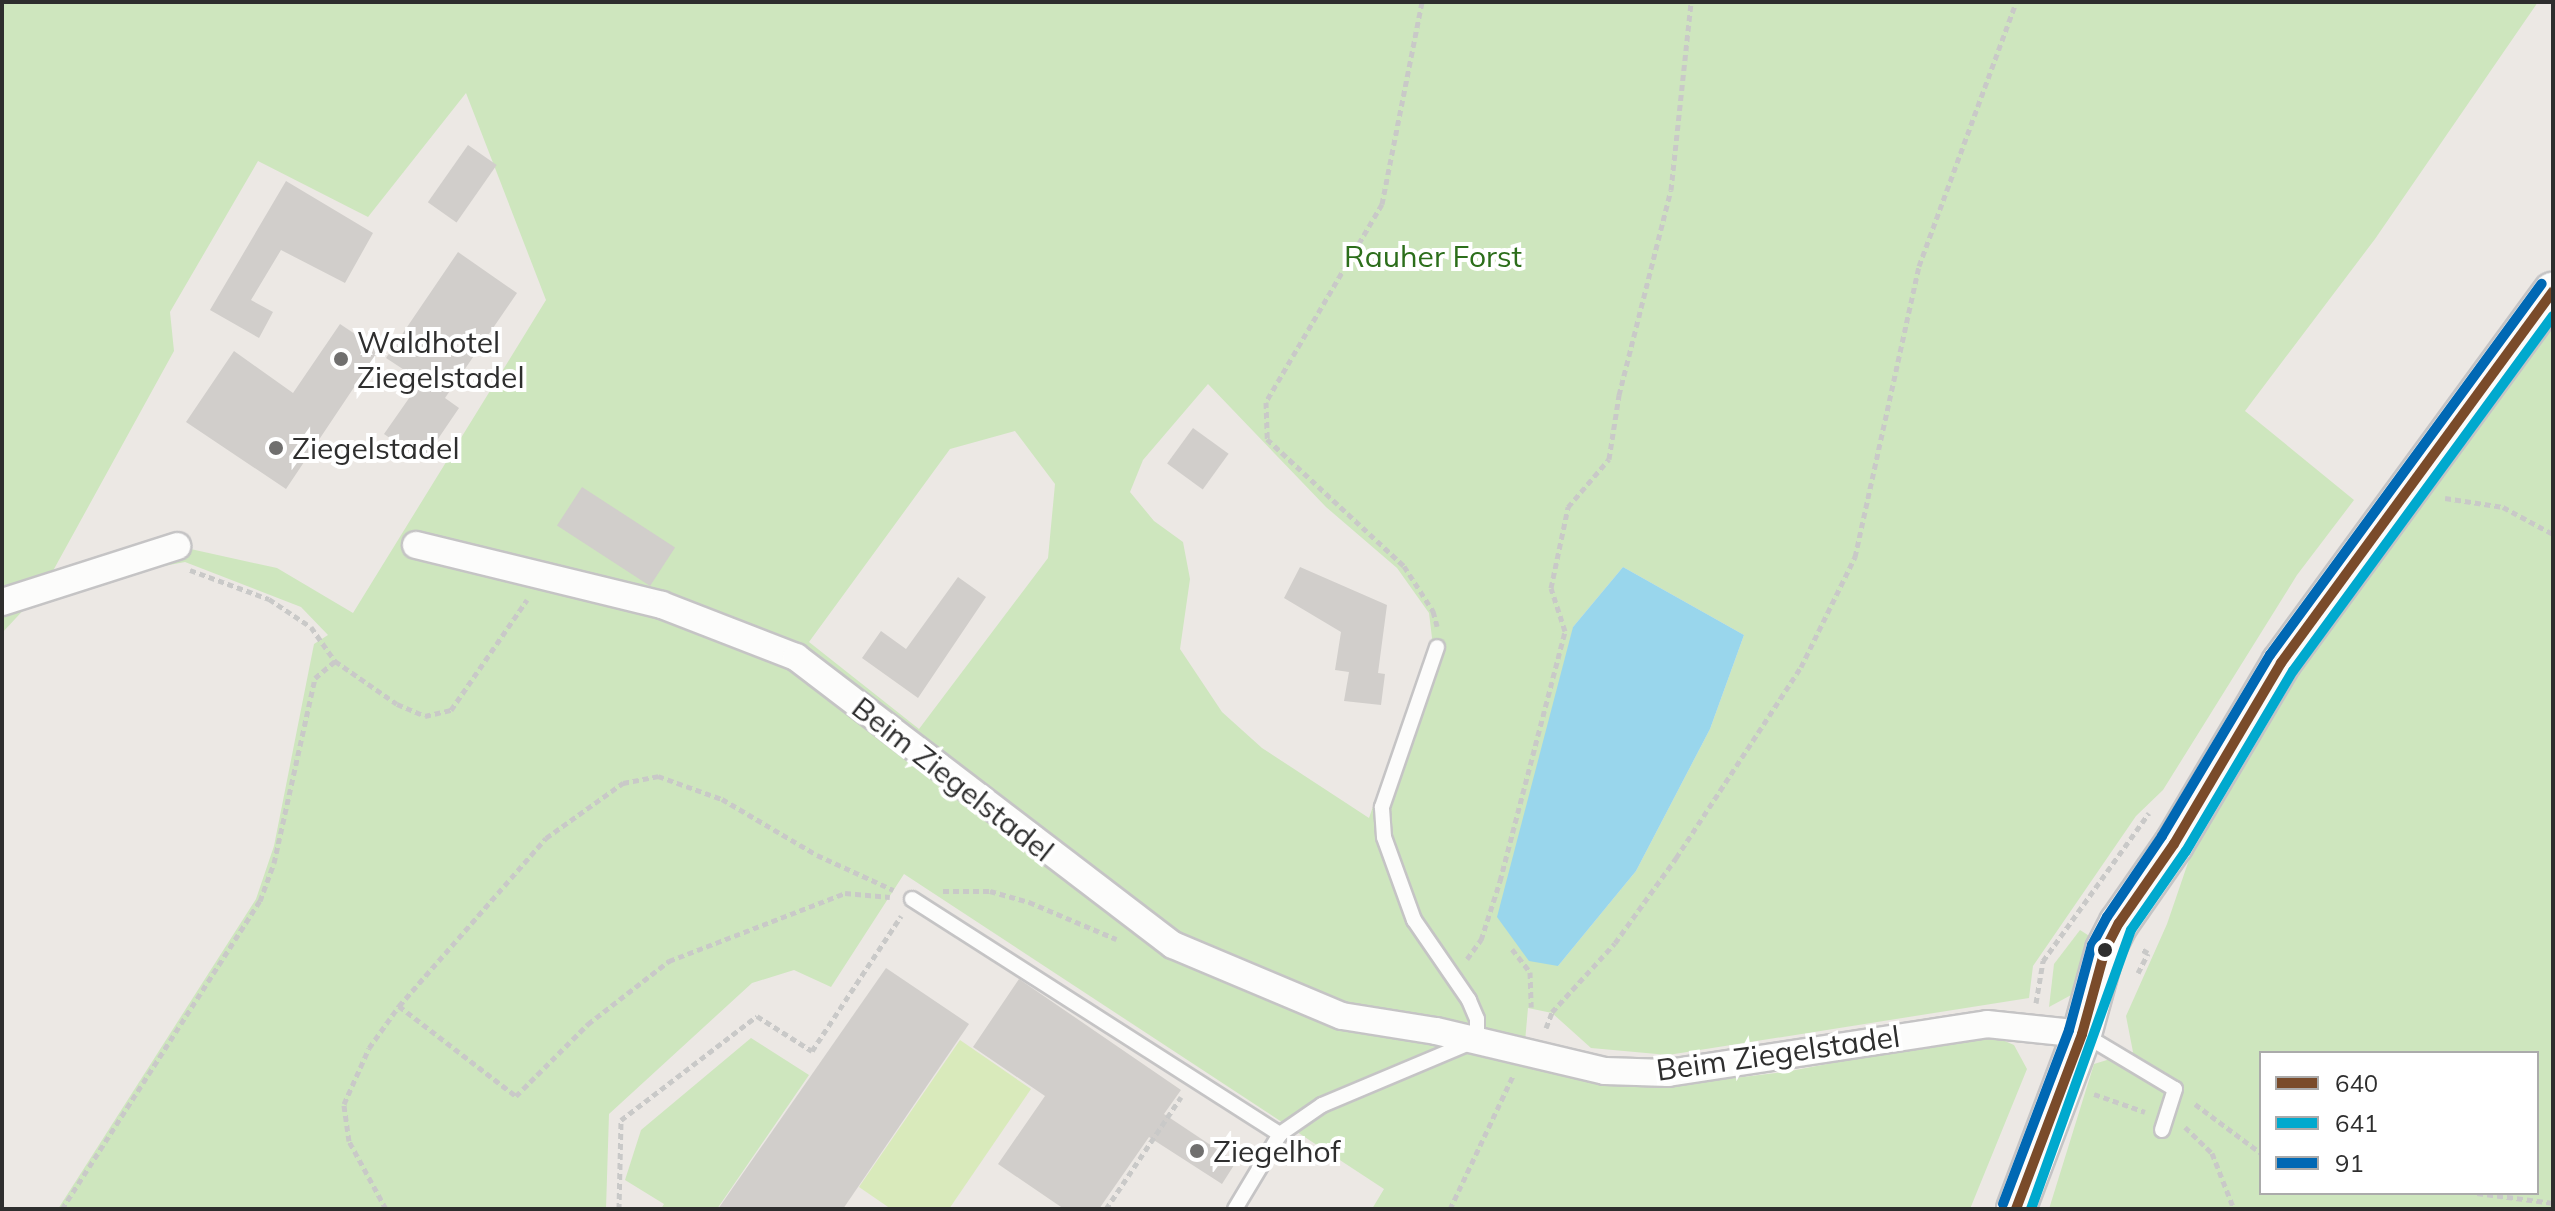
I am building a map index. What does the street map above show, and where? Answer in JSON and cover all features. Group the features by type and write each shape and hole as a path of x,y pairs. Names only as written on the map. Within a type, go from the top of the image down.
{"street":[{"path":"2016,1209 2082,1034 2136,946 2174,844 2253,706 2405,489 2553,292"},
{"name":"Beim Ziegelstadel","path":"416,545 662,605 796,657 1173,945 1342,1016 1477,1040 1605,1071 1668,1073 1987,1024 2082,1034"},
{"path":"2,602 177,546"}],"lane":[{"path":"1235,1209 1280,1134 1322,1105 1477,1040 1477,1019 1414,920 1384,837 1382,807 1437,647"},
{"path":"912,899 1280,1134"},
{"path":"2082,1034 2175,1089 2162,1130"}],"path":[{"path":"1422,2 1382,204 1266,402 1267,439 1404,566 1433,611 1437,647"},
{"path":"1454,980 1481,940 1500,881 1565,631 1551,588 1568,507 1609,459 1619,395 1671,190 1691,2"},
{"path":"1452,1208 1552,1012 1615,943 1801,667 1855,557 1919,266 2016,2"},
{"path":"2405,489 2503,507 2553,534"},
{"path":"144,555 269,599 311,627 335,661 397,704 425,716 451,710 544,576"},
{"path":"62,1209 260,901 274,863 315,678 335,661"},
{"path":"386,1209 349,1141 344,1104 369,1048 399,1006 546,838 623,783 658,776 722,799 817,855 912,899"},
{"path":"399,1006 516,1096 588,1024 669,961 845,893 912,899 956,888 990,891 1029,902 1100,936 1173,945"},
{"path":"619,1209 621,1120 757,1016 812,1051 912,899"},
{"path":"1512,949 1530,972 1531,1007"},
{"path":"1106,1209 1193,1078"},
{"path":"2175,1089 2259,1152"},
{"path":"2492,1195 2553,1203"}],"green space":[{"name":"Rauher Forst","path":"2,2 2538,2 2375,239 2245,411 2354,500 2297,575 2163,790 2136,816 2033,966 2029,998 1668,1055 1591,1048 1552,1013 1528,1008 1524,1053 1542,1070 1613,1082 1685,1084 1785,1072 1964,1038 1993,1036 2014,1045 2027,1069 1970,1209 1372,1209 1384,1189 904,874 831,987 794,970 752,983 609,1114 606,1209 58,1209 256,899 274,846 314,644 328,635 301,607 185,562 153,568 144,555 177,546 277,568 353,613 546,300 466,93 368,217 258,161 170,312 174,351 43,589 2,633","holes":["1208,384 1326,507 1397,568 1429,613 1432,638 1369,818 1262,748 1222,712 1180,649 1190,579 1183,542 1154,521 1130,492 1143,460","1015,431 1055,484 1048,558 919,729 809,642 950,449","1623,567 1744,635 1710,729 1636,871 1558,966 1573,627"]},
{"path":"2553,324 2553,1209 2049,1209 2094,1064 2133,1052 2126,1016 2167,924 2192,851 2269,717 2414,508"},
{"path":"2080,930 2094,939 2073,994 2049,1007 2054,964"},
{"path":"751,1038 809,1075 717,1209 661,1209 664,1204 625,1180 641,1130"},
{"path":"960,1040 1031,1089 949,1209 891,1209 859,1187"}],"water":[{"path":"1623,567 1744,635 1710,729 1636,871 1558,966 1529,961 1497,917 1573,627"}],"building":[{"path":"468,145 497,165 457,222 428,202"},
{"path":"286,181 373,233 345,283 281,250 251,300 273,312 259,338 210,310"},
{"path":"458,252 517,293 445,398 459,408 423,461 384,434 421,381 386,358"},
{"path":"340,324 379,350 286,489 186,422 234,351 293,393"},
{"path":"1193,428 1229,454 1203,489 1167,464"},
{"path":"582,487 675,547 650,586 557,526"},
{"path":"1300,567 1387,605 1378,673 1385,674 1381,705 1344,701 1349,672 1335,670 1341,632 1284,598"},
{"path":"958,577 986,597 918,698 862,658 881,631 906,649"},
{"path":"886,968 969,1024 843,1209 718,1209"},
{"path":"1019,979 1181,1090 1164,1114 1236,1162 1222,1184 1149,1137 1099,1209 1064,1209 998,1164 1045,1096 973,1047"}],"transit line":[{"name":"91","path":"2003,1204 2069,1030 2092,945 2107,917 2162,836 2270,655 2542,284"},
{"name":"640","path":"2016,1209 2082,1034 2105,950 2119,923 2174,844 2281,663 2553,292"},
{"name":"641","path":"2031,1209 2131,930 2186,851 2293,671 2553,316"}],"place":[{"name":"Waldhotel Ziegelstadel","path":"341,359"},
{"name":"Ziegelstadel","path":"276,448"},
{"name":"Ziegelhof","path":"1197,1151"}]}
